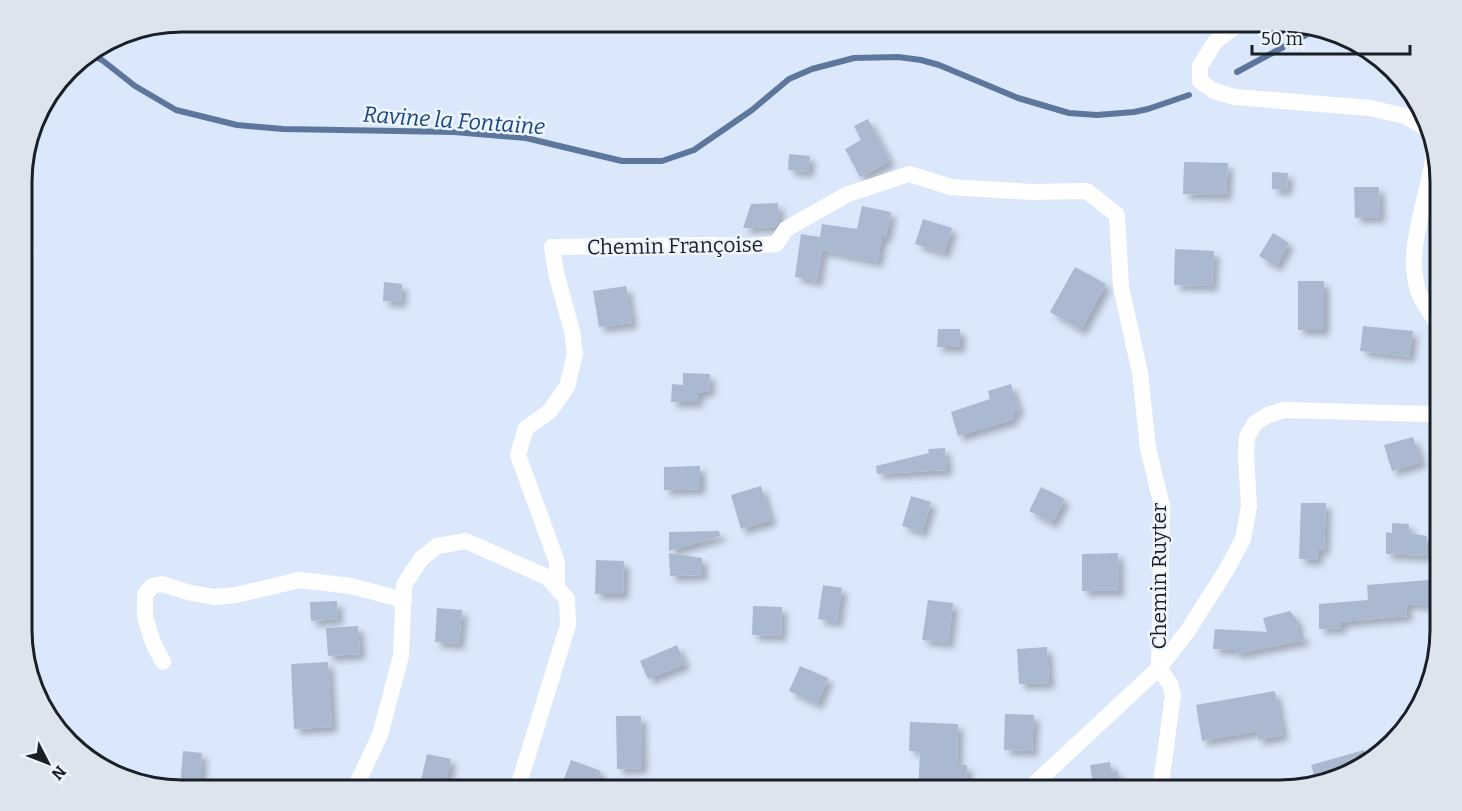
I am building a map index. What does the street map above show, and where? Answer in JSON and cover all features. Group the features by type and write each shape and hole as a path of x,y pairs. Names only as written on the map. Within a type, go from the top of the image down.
{"street":[{"path":"1228,32 1215,42 1200,66 1200,81 1214,91 1235,97 1271,102 1370,108 1405,116 1419,124"},
{"name":"Chemin Françoise","path":"557,587 557,562 518,455 526,428 549,411 567,387 575,354 552,247 776,244 786,230 848,194 909,174 951,187 1032,192 1087,192 1117,215 1121,287 1140,373 1148,448"},
{"path":"1430,180 1413,252 1414,274 1419,295 1430,312"},
{"path":"1040,779 1159,669 1189,629 1227,569 1243,539 1249,506 1247,437 1255,423 1268,415 1284,410 1430,413"},
{"name":"Chemin Ruyter","path":"1148,448 1162,506 1158,608 1159,669"},
{"path":"359,780 380,735 401,656 404,585 421,559 437,546 466,540 547,577 567,599 568,625 520,780"},
{"path":"163,662 153,643 145,617 145,595 152,586 162,584 214,597 236,595 300,580 351,586 404,600"},
{"path":"1159,669 1170,684 1173,696 1162,779"}],"building":[{"path":"868,119 890,161 860,177 845,149 861,140 854,126"},
{"path":"789,154 810,156 808,172 788,170"},
{"path":"1184,162 1228,163 1226,195 1183,194"},
{"path":"1272,172 1288,173 1287,190 1272,189"},
{"path":"1354,187 1379,187 1380,217 1355,218"},
{"path":"778,203 779,222 775,227 743,228 751,204"},
{"path":"862,206 891,212 886,237 882,237 877,262 822,250 817,281 795,277 801,234 820,237 822,224 857,229"},
{"path":"923,219 952,228 944,253 915,244"},
{"path":"1273,233 1289,243 1276,266 1259,256"},
{"path":"1175,249 1214,251 1212,286 1174,285"},
{"path":"1075,267 1106,284 1081,330 1050,312"},
{"path":"1298,281 1324,281 1324,330 1298,330"},
{"path":"384,282 402,284 401,302 383,301"},
{"path":"626,286 632,323 599,327 593,291"},
{"path":"1363,326 1413,331 1409,357 1360,351"},
{"path":"938,329 960,329 960,347 937,347"},
{"path":"683,373 710,374 709,391 697,393 698,402 671,402 672,384 683,385"},
{"path":"1011,384 1019,411 1012,413 1014,419 958,436 951,412 990,399 988,391"},
{"path":"1413,437 1421,462 1392,471 1384,445"},
{"path":"945,448 947,470 877,474 876,466 929,453 928,449"},
{"path":"700,466 700,489 664,490 664,467"},
{"path":"761,486 771,520 741,529 731,495"},
{"path":"1041,487 1065,499 1052,523 1029,511"},
{"path":"911,496 931,502 922,532 902,526"},
{"path":"1301,503 1326,503 1324,550 1318,549 1317,560 1299,559"},
{"path":"1392,523 1409,524 1409,533 1427,536 1426,556 1386,554 1386,532 1392,533"},
{"path":"719,531 720,536 669,551 669,532"},
{"path":"669,553 702,558 702,575 670,576"},
{"path":"1118,553 1119,591 1082,591 1082,554"},
{"path":"596,560 624,561 623,594 595,594"},
{"path":"1430,580 1430,605 1406,604 1407,616 1341,622 1341,628 1319,629 1319,604 1368,600 1367,585"},
{"path":"823,585 842,588 837,622 818,619"},
{"path":"928,600 953,603 948,643 922,640"},
{"path":"337,601 338,619 311,621 310,602"},
{"path":"753,606 782,607 781,636 752,635"},
{"path":"437,608 462,610 459,644 435,642"},
{"path":"1290,611 1298,622 1297,634 1303,634 1304,640 1235,654 1236,650 1213,649 1215,629 1267,632 1263,618"},
{"path":"358,626 360,654 328,656 326,628"},
{"path":"677,645 685,664 648,679 640,661"},
{"path":"1047,647 1049,683 1019,684 1017,649"},
{"path":"328,662 332,727 294,729 291,664"},
{"path":"800,666 828,678 817,704 789,691"},
{"path":"1275,691 1283,735 1258,740 1257,731 1202,741 1196,705"},
{"path":"1005,714 1034,715 1032,751 1004,750"},
{"path":"616,716 641,716 642,768 617,769"},
{"path":"910,722 958,724 957,765 967,765 966,779 919,779 920,751 909,751"},
{"path":"1364,750 1365,753 1347,764 1314,776 1311,765"},
{"path":"183,751 202,753 200,780 181,780"},
{"path":"427,754 451,759 446,780 421,780"},
{"path":"571,760 601,771 598,780 564,780"},
{"path":"1110,762 1112,772 1118,771 1119,779 1092,779 1090,765"}],"waterway":[{"name":"Ravine la Fontaine","path":"1237,72 1307,34"},
{"name":"Ravine la Fontaine","path":"97,58 135,86 176,110 237,125 283,129 454,132 526,138 622,161 662,161 694,150 752,110 789,79 812,69 854,58 898,57 921,60 939,65 1018,98 1069,113 1097,115 1134,112 1189,95"}]}
